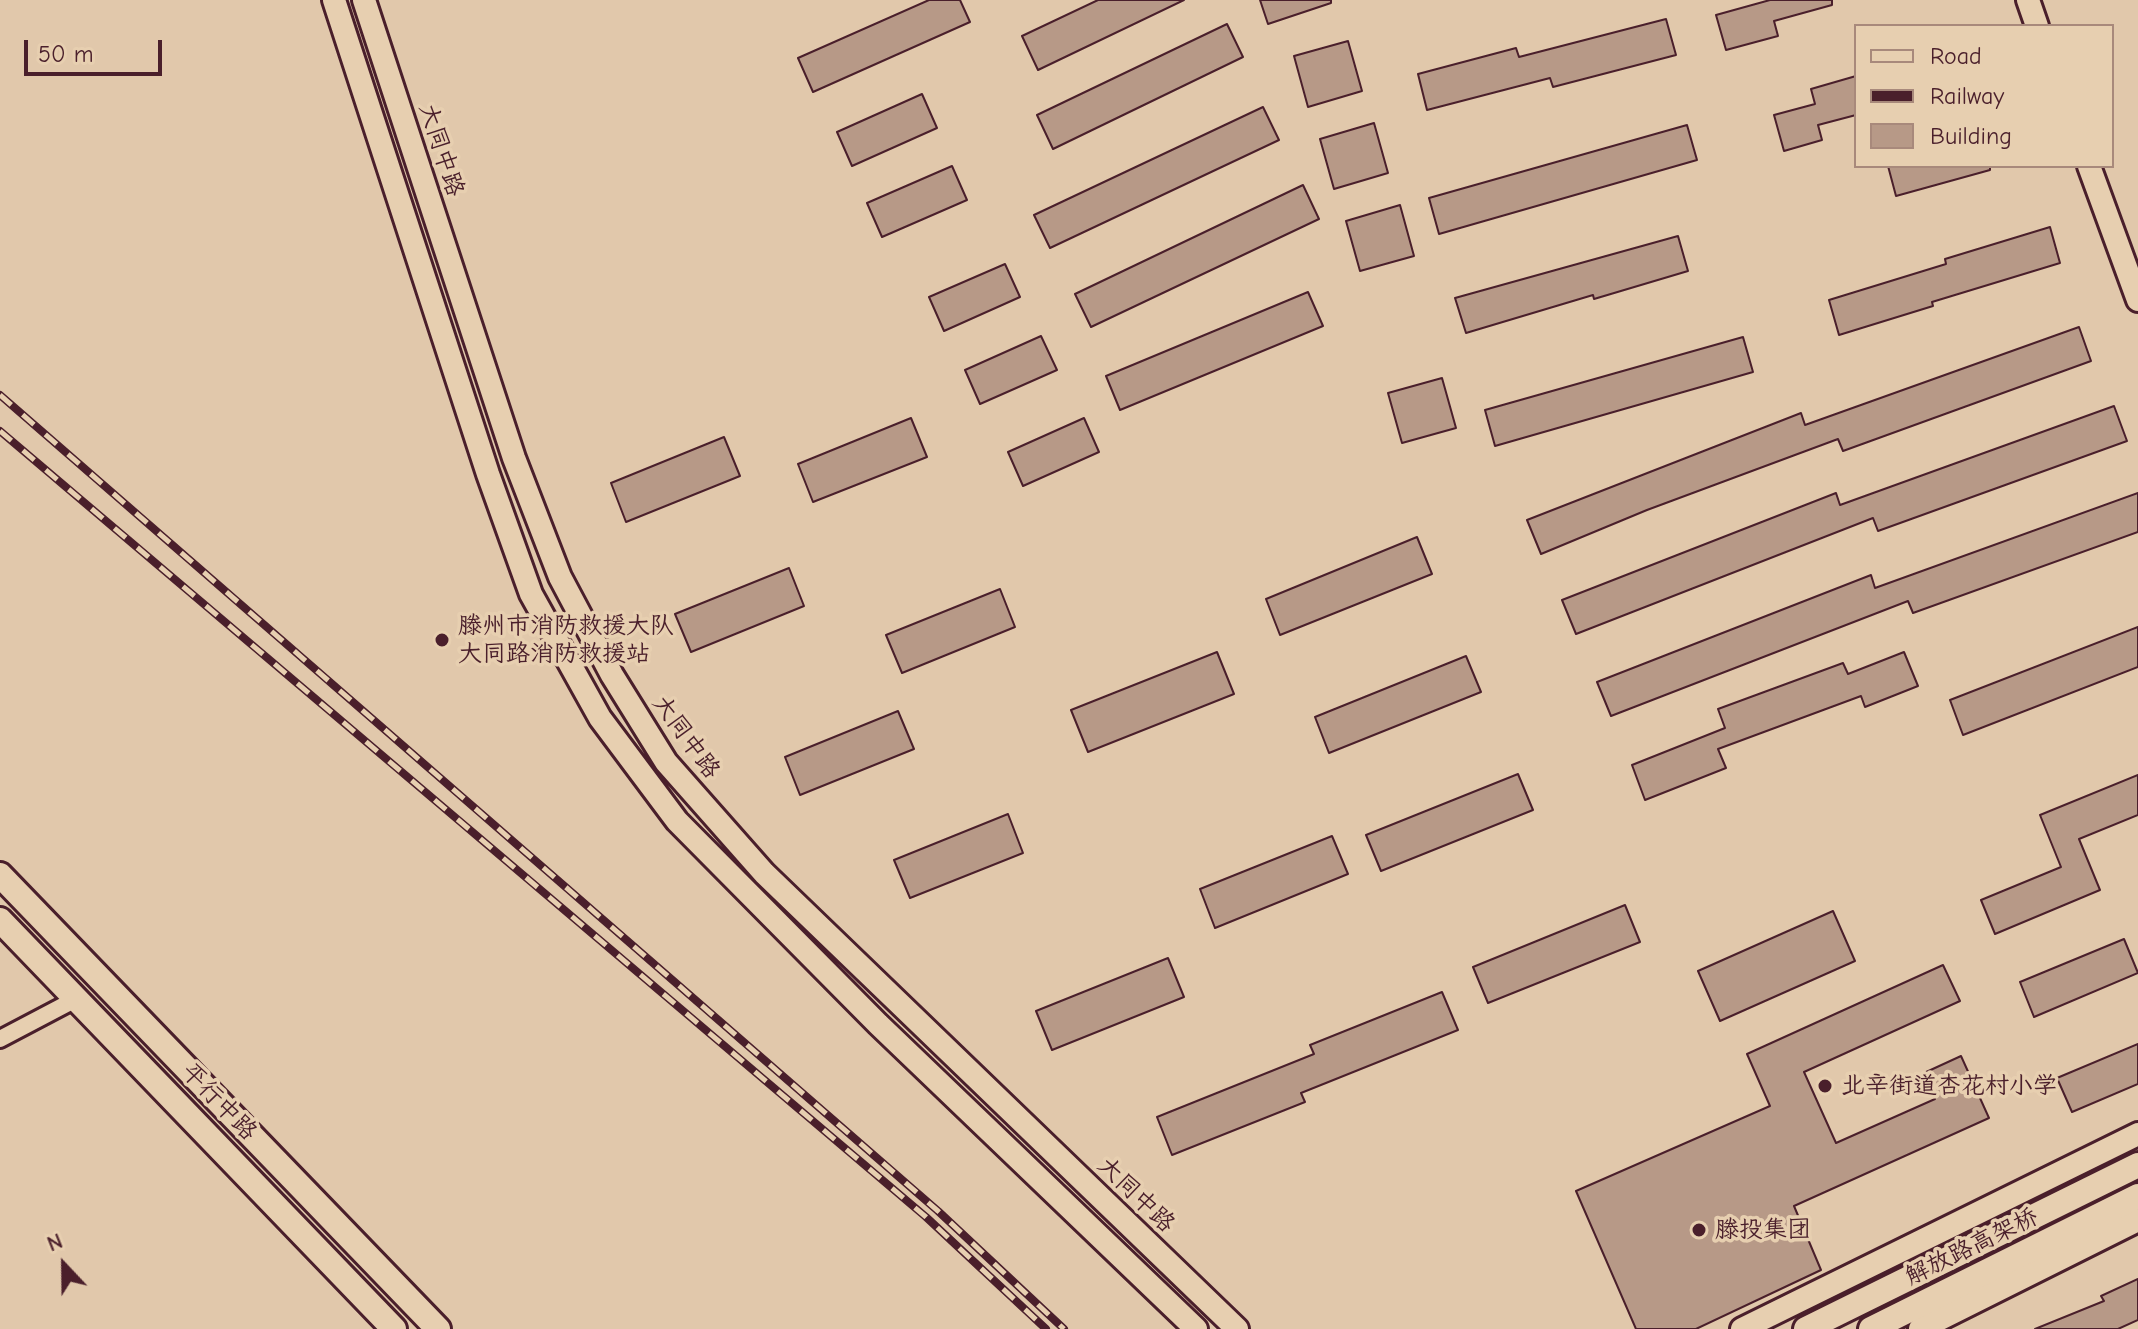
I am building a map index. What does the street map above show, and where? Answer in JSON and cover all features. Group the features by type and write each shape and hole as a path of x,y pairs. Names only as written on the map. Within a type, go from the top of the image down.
{"main road":[{"path":"334,0 488,474 531,594 600,718 677,821 878,1024 1196,1329"},
{"name":"大同中路","path":"364,0 514,458 560,577 612,675 666,762 764,873 1237,1329"},
{"path":"2028,0 2036,24"},
{"path":"2090,168 2138,300"},
{"name":"平行中路","path":"0,875 438,1329"},
{"name":"平行中路","path":"0,920 394,1329"},
{"path":"1742,1329 2138,1134"},
{"name":"解放路高架桥","path":"1806,1329 2138,1165"},
{"name":"解放路高架桥","path":"1871,1329 2138,1196"},
{"path":"1920,1329 2138,1220"}],"street":[{"path":"0,1039 76,999"}],"building":[{"path":"929,0 960,0 970,22 813,92 798,58"},
{"path":"1098,0 1184,0 1038,70 1022,36"},
{"path":"1260,0 1331,0 1331,3 1268,24"},
{"path":"1770,0 1832,0 1832,5 1774,21 1778,36 1726,50 1716,15"},
{"path":"1666,19 1676,55 1553,87 1550,78 1427,110 1418,74 1516,48 1519,57"},
{"path":"1227,24 1243,57 1053,149 1037,115"},
{"path":"1348,41 1362,91 1308,107 1294,56"},
{"path":"1854,77 1854,116 1818,125 1822,140 1784,151 1774,115 1815,104 1811,89"},
{"path":"922,94 937,128 852,166 837,132"},
{"path":"1263,107 1279,140 1050,248 1034,215"},
{"path":"1374,123 1388,173 1334,189 1320,139"},
{"path":"1687,125 1697,160 1439,234 1429,198"},
{"path":"952,166 967,200 882,237 867,203"},
{"path":"1889,168 1990,168 1990,170 1896,196"},
{"path":"1303,185 1319,219 1091,327 1075,294"},
{"path":"1400,205 1414,256 1360,271 1346,221"},
{"path":"2050,227 2060,263 1932,302 1933,306 1839,335 1829,300 1946,264 1945,259"},
{"path":"1678,236 1688,271 1594,299 1593,295 1466,333 1455,298"},
{"path":"1005,264 1020,297 944,331 929,297"},
{"path":"1308,292 1323,326 1120,410 1106,376"},
{"path":"2079,327 2091,361 1843,451 1838,439 1647,510 1541,554 1527,520 1801,413 1805,425"},
{"path":"1041,336 1057,370 980,404 965,370"},
{"path":"1743,337 1753,372 1495,446 1485,410"},
{"path":"1442,378 1456,428 1402,443 1388,393"},
{"path":"2114,406 2127,441 1878,531 1873,518 1576,634 1562,600 1836,493 1840,505"},
{"path":"911,418 927,457 813,502 798,464"},
{"path":"1084,418 1099,452 1023,486 1008,452"},
{"path":"724,437 740,476 626,522 611,483"},
{"path":"2138,493 2138,532 1913,613 1908,601 1611,716 1597,682 1871,575 1875,588"},
{"path":"1417,537 1432,574 1280,635 1266,599"},
{"path":"789,568 804,606 691,652 675,614"},
{"path":"1000,589 1015,627 902,673 886,635"},
{"path":"2138,627 2138,667 1963,735 1950,700"},
{"path":"1217,652 1234,694 1088,752 1071,710"},
{"path":"1904,652 1918,686 1865,707 1861,696 1718,749 1726,768 1645,800 1632,765 1725,728 1718,709 1843,663 1848,674"},
{"path":"1466,656 1481,692 1329,753 1315,717"},
{"path":"898,711 914,749 800,795 785,757"},
{"path":"1518,774 1533,810 1381,871 1366,835"},
{"path":"2138,775 2138,815 2079,839 2100,890 1995,934 1981,900 2061,867 2040,815"},
{"path":"1008,814 1023,853 910,898 894,860"},
{"path":"1332,836 1348,874 1215,928 1200,889"},
{"path":"1625,905 1640,942 1488,1003 1473,967"},
{"path":"1833,911 1855,961 1720,1021 1698,971"},
{"path":"2124,939 2138,973 2034,1017 2020,982"},
{"path":"1168,958 1184,997 1052,1050 1036,1011"},
{"path":"1943,965 1960,1001 1804,1072 1836,1143 1935,1099 1924,1073 1961,1056 1989,1118 1794,1206 1821,1270 1696,1329 1636,1329 1576,1191 1770,1106 1747,1054"},
{"path":"1442,992 1458,1030 1301,1093 1305,1102 1172,1155 1157,1117 1314,1054 1310,1045"},
{"path":"2138,1044 2138,1084 2072,1112 2057,1078"},
{"path":"2138,1279 2138,1320 2118,1329 2035,1329 2104,1301 2101,1296"}],"railway":[{"path":"0,395 938,1211 1064,1329"},
{"path":"0,431 926,1217 1046,1329"}],"place":[{"name":"滕州市消防救援大队 大同路消防救援站","path":"442,640"},
{"name":"北辛街道杏花村小学","path":"1825,1086"},
{"name":"滕投集团","path":"1699,1230"}]}
